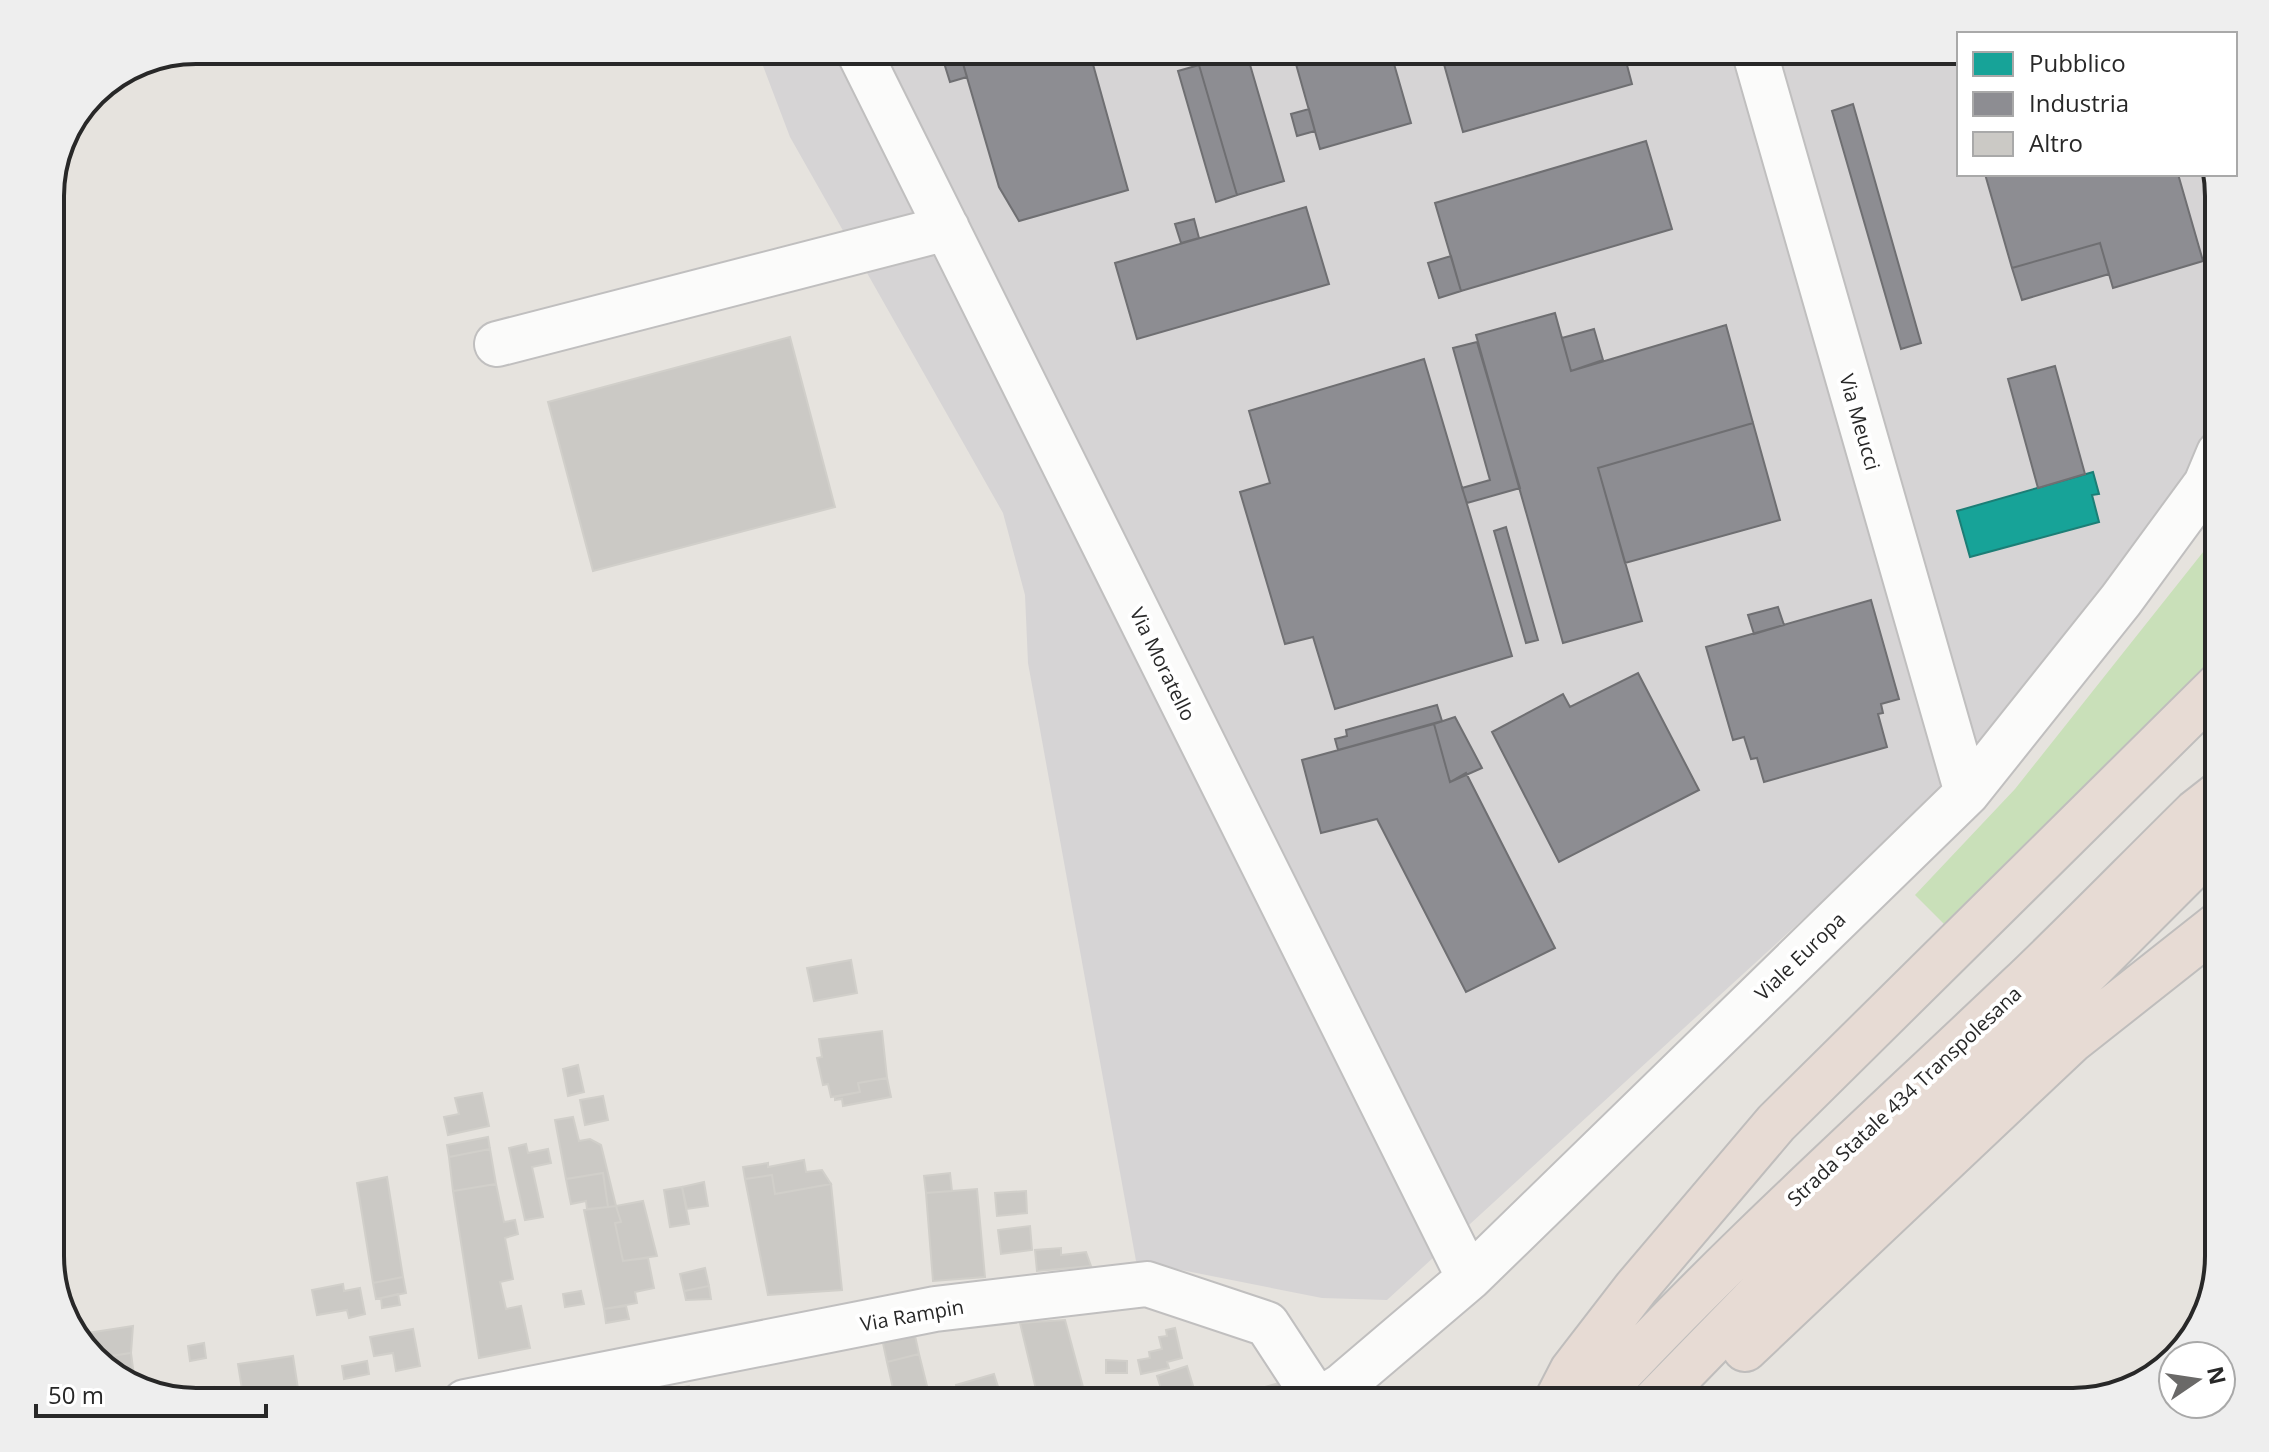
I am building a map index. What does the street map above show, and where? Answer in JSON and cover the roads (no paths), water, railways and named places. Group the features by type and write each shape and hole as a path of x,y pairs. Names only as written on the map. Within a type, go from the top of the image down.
{"highway":[{"path":"1563,1388 1572,1371 1636,1288 1776,1123 2205,699"},
{"name":"Strada Statale 434 Transpolesana","path":"1606,1388 1648,1342 1865,1129 2019,987 2205,805"},
{"name":"Strada Statale 434 Transpolesana","path":"1668,1388 1875,1175 2002,1057 2205,854"},
{"path":"1699,1388 2071,1041 2205,935"}],"street":[{"name":"Via Moratello","path":"865,64 1469,1278"},
{"name":"Via Meucci","path":"1758,64 1967,793"},
{"path":"497,344 947,228"},
{"name":"Viale Europa","path":"1339,1388 1469,1278 1967,793 2121,600 2205,485"},
{"name":"Via Rampin","path":"536,1388 935,1309 1147,1284 1267,1324 1309,1388"}]}
